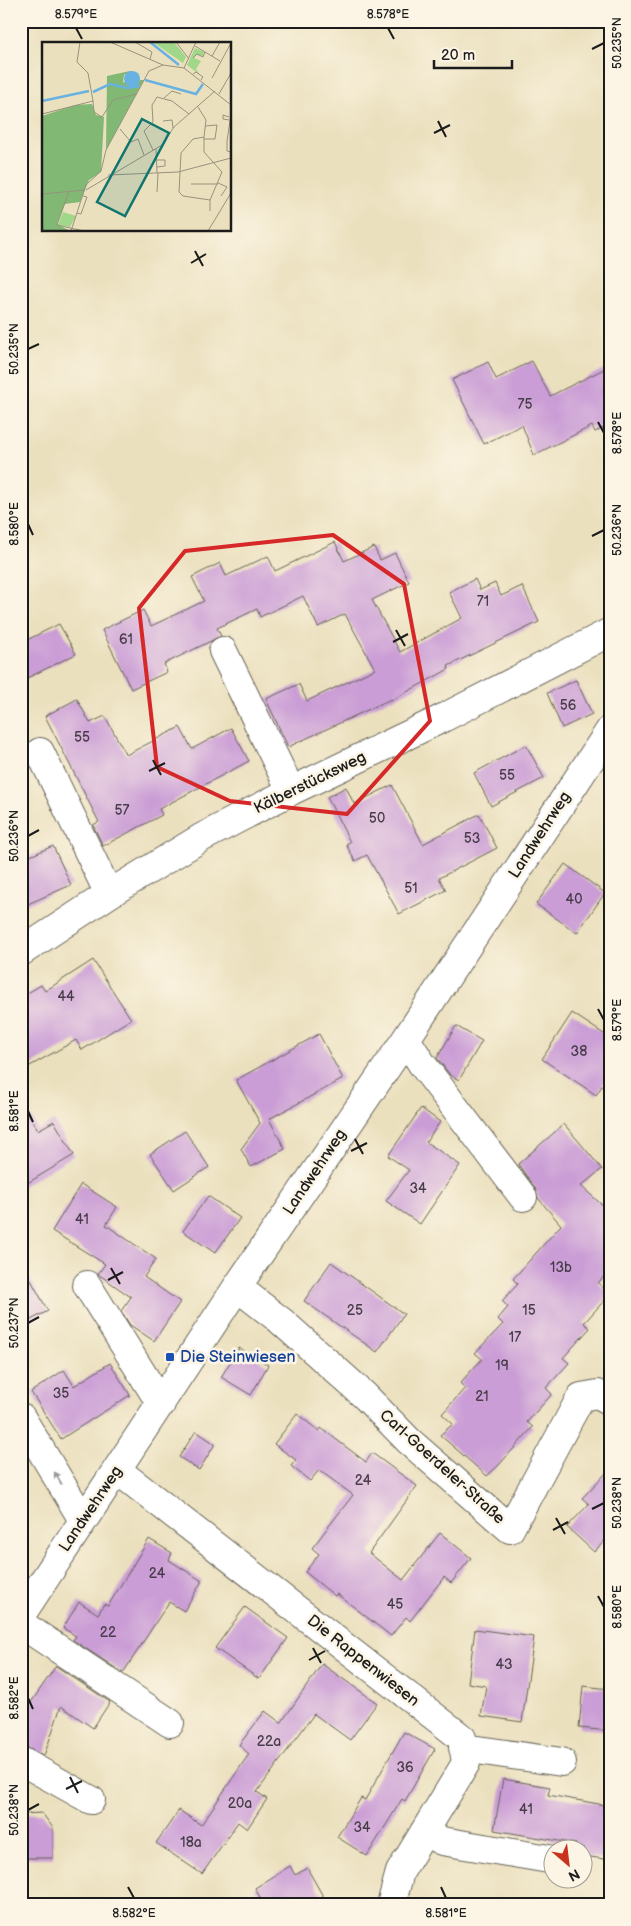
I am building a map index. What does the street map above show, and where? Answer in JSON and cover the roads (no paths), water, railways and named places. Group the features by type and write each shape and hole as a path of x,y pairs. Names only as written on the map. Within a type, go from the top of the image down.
{"street":[{"name":"Kälberstücksweg","path":"21,952 109,894 201,838 291,791 441,719 610,632"},
{"path":"223,651 291,791"},
{"name":"Landwehrweg","path":"21,1615 610,730"},
{"path":"40,752 109,894"},
{"path":"406,1039 422,1064 524,1197"},
{"path":"87,1285 161,1404"},
{"name":"Carl-Goerdeler-Straße","path":"238,1287 281,1321 365,1396 409,1441 510,1529 581,1397 598,1394 610,1401"},
{"path":"21,1417 83,1520"},
{"name":"Die Rappenwiesen","path":"117,1470 462,1738 464,1748"},
{"path":"21,1624 170,1723"},
{"path":"391,1905 400,1872 466,1763 464,1748 562,1762"},
{"path":"21,1761 92,1800"},
{"path":"424,1832 442,1841 544,1858"}],"place":[{"name":"Die Steinwiesen","path":"170,1357"}]}
